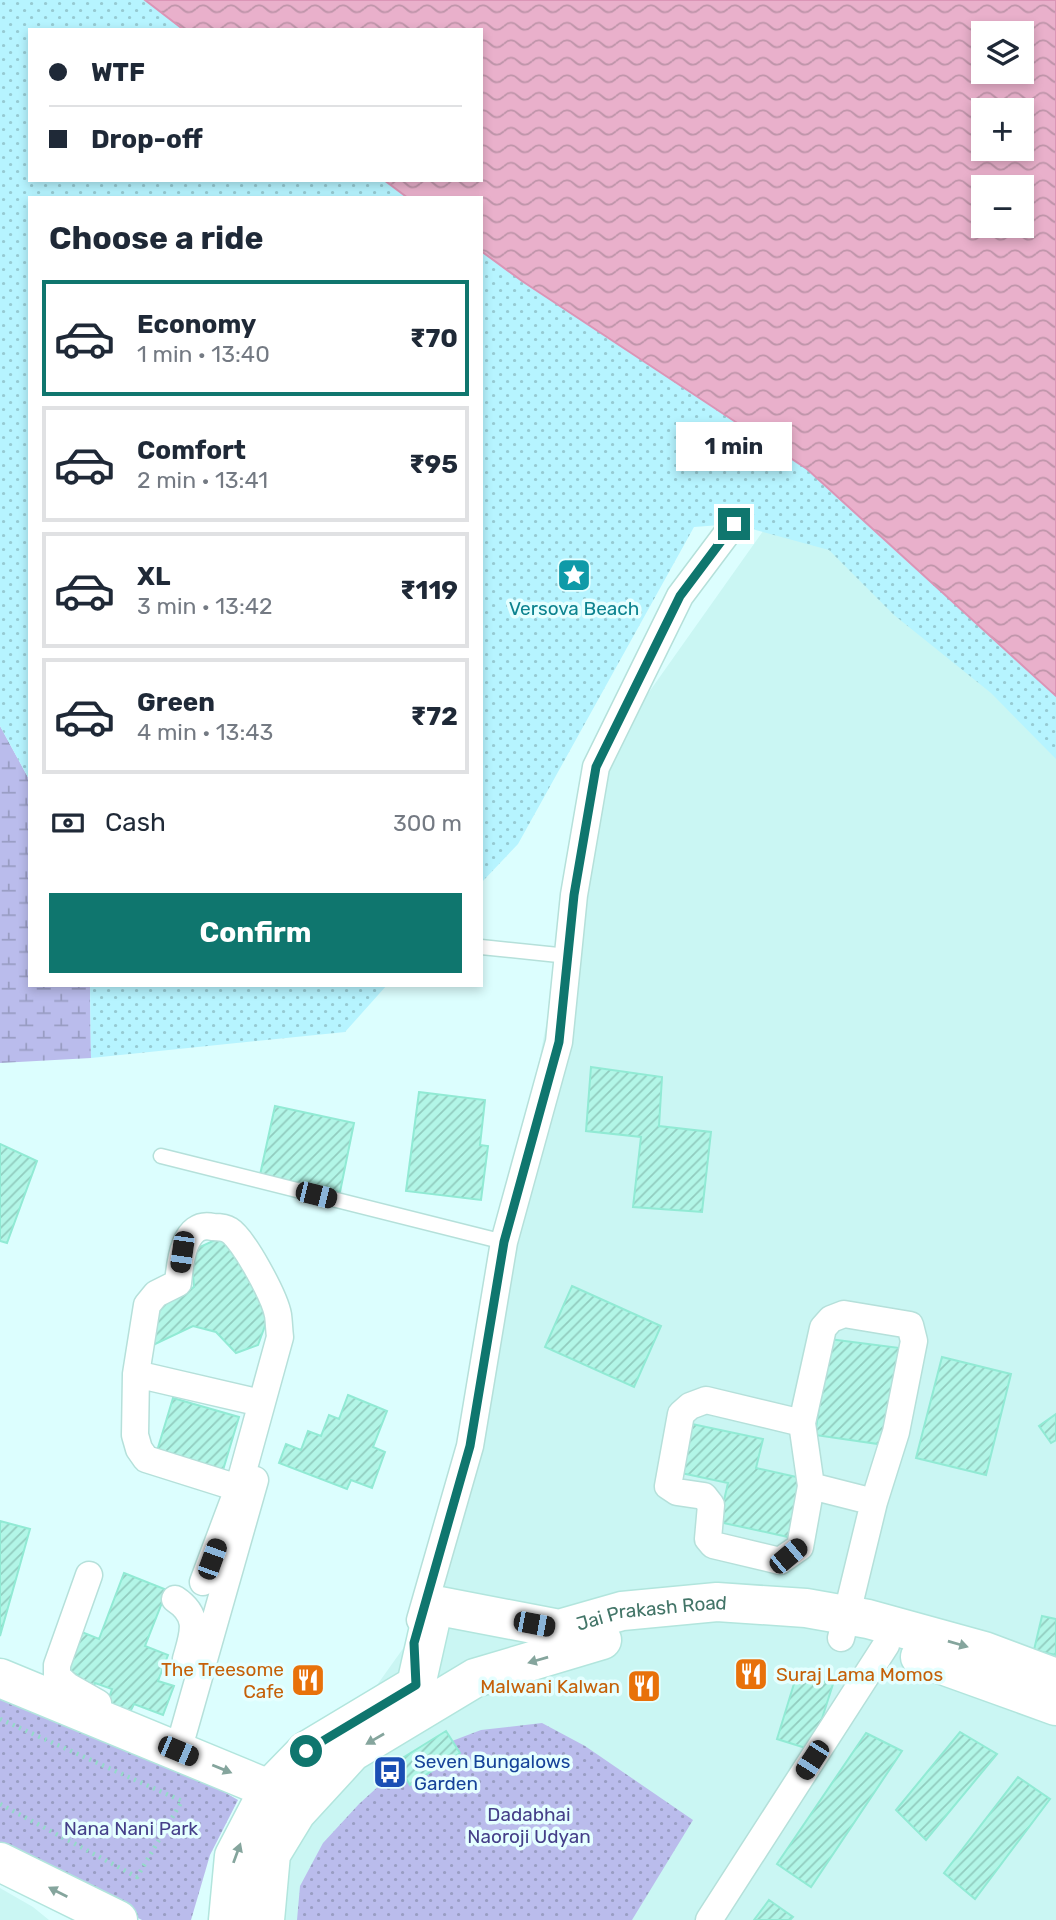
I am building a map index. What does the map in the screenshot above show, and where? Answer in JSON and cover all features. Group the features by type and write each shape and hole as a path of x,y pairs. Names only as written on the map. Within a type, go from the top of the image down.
{"main road":[{"name":"Jai Prakash Road","path":"265,1920 271,1854 296,1813 352,1752 420,1698 434,1605 559,1629 622,1611 717,1602 806,1608 845,1628"},
{"name":"Jai Prakash Road","path":"228,1920 234,1856 269,1789 306,1751 420,1698 475,1678 620,1635 719,1626 812,1632 845,1628 984,1651 1056,1678"},
{"name":"Jai Prakash Road","path":"888,1635 1056,1706"},
{"path":"0,1678 168,1742 269,1789"},
{"path":"0,1862 118,1920"}],"street":[{"path":"420,1698 414,1643 470,1446 504,1242 559,1042 574,895 596,767 680,596 734,524"},
{"path":"168,1742 255,1480 240,1482 146,1459 139,1450 135,1435 136,1374 147,1305 156,1294 178,1283 182,1252 193,1231 206,1225 229,1230 242,1244 267,1286 278,1313 279,1337 240,1482 203,1582"},
{"path":"802,1423 706,1400 690,1406 681,1414 668,1486 677,1492 704,1496 711,1505 708,1539 713,1545 780,1561 800,1546 811,1486 802,1423 823,1328 831,1319 844,1314 910,1325 914,1340 896,1433 874,1502 845,1628"},
{"path":"136,1374 261,1403"},
{"path":"811,1486 874,1502"},
{"path":"89,1575 57,1665 57,1676 68,1686 168,1742"},
{"path":"168,1742 195,1629 186,1606 175,1599"},
{"path":"709,1920 888,1635"}],"lane":[{"path":"483,947 568,956"},
{"path":"161,1156 504,1242"}],"path":[{"path":"0,1719 181,1801 137,1877 0,1804"}],"shaded area":[{"path":"807,469 1056,705 1056,1920 237,1920 266,1841 434,1605 596,767"},
{"path":"0,1888 33,1907 49,1920 0,1920"}],"green space":[{"path":"0,726 28,777 28,987 90,987 91,1058 0,1063"},
{"name":"Nana Nani Park","path":"0,1689 164,1757 238,1800 210,1855 191,1920 142,1920 62,1880 0,1842"},
{"name":"Dadabhai Naoroji Udyan","path":"542,1723 585,1746 693,1820 632,1920 297,1920 300,1886 323,1843 382,1783 402,1771 411,1785 459,1754 452,1741 481,1730"}],"sand":[{"path":"0,0 145,0 181,28 28,28 28,182 387,182 405,196 28,196 28,777 0,726"},
{"name":"Versova Beach","path":"483,252 807,469 1056,696 1056,759 991,693 894,615 829,550 734,524 694,527 518,844 483,881"},
{"path":"90,987 385,987 345,1032 91,1058"}],"water":[{"path":"145,0 1056,0 1056,696 807,469 483,252 483,196 405,196 387,182 483,182 483,28 181,28"}],"building":[{"path":"591,1067 662,1077 659,1126 711,1132 702,1212 633,1207 641,1137 586,1131"},
{"path":"419,1092 485,1100 480,1145 488,1146 481,1200 406,1191"},
{"path":"275,1106 354,1123 340,1192 260,1175"},
{"path":"0,1144 37,1161 7,1243 0,1241"},
{"path":"228,1234 270,1312 258,1345 236,1353 216,1332 193,1326 151,1346 147,1311 194,1287 191,1251"},
{"path":"572,1286 661,1326 634,1387 545,1347"},
{"path":"829,1339 900,1348 885,1445 815,1435"},
{"path":"942,1357 1011,1374 986,1475 916,1458"},
{"path":"348,1395 387,1411 373,1447 385,1452 372,1488 351,1480 347,1489 279,1463 286,1444 301,1450 308,1431 321,1436 329,1415 339,1419"},
{"path":"173,1398 239,1417 223,1470 157,1451"},
{"path":"1056,1414 1056,1440 1051,1443 1039,1426"},
{"path":"692,1424 763,1439 756,1468 801,1478 788,1537 719,1522 728,1483 681,1473"},
{"path":"0,1521 30,1529 0,1636"},
{"path":"124,1573 167,1590 145,1646 168,1655 158,1681 174,1686 163,1715 134,1704 130,1712 107,1704 112,1689 95,1683 92,1690 75,1684 78,1675 63,1669 77,1630 99,1639"},
{"path":"1042,1616 1056,1619 1056,1655 1034,1650"},
{"path":"797,1674 833,1684 812,1750 777,1739"},
{"path":"446,1731 460,1753 410,1785 396,1762"},
{"path":"960,1732 997,1754 926,1840 896,1810"},
{"path":"866,1733 902,1751 811,1887 777,1864"},
{"path":"1018,1777 1050,1799 975,1899 944,1873"},
{"path":"769,1900 793,1917 790,1920 754,1920"}],"place":[{"name":"Versova Beach","path":"574,575"},
{"name":"Suraj Lama Momos","path":"751,1674"},
{"name":"The Treesome Cafe","path":"308,1680"},
{"name":"Malwani Kalwan","path":"644,1686"},
{"name":"Seven Bungalows Garden","path":"390,1772"}],"route":[{"path":"306,1751 416,1685 414,1643 470,1446 504,1242 559,1042 574,895 596,767 680,596 734,524"}]}
